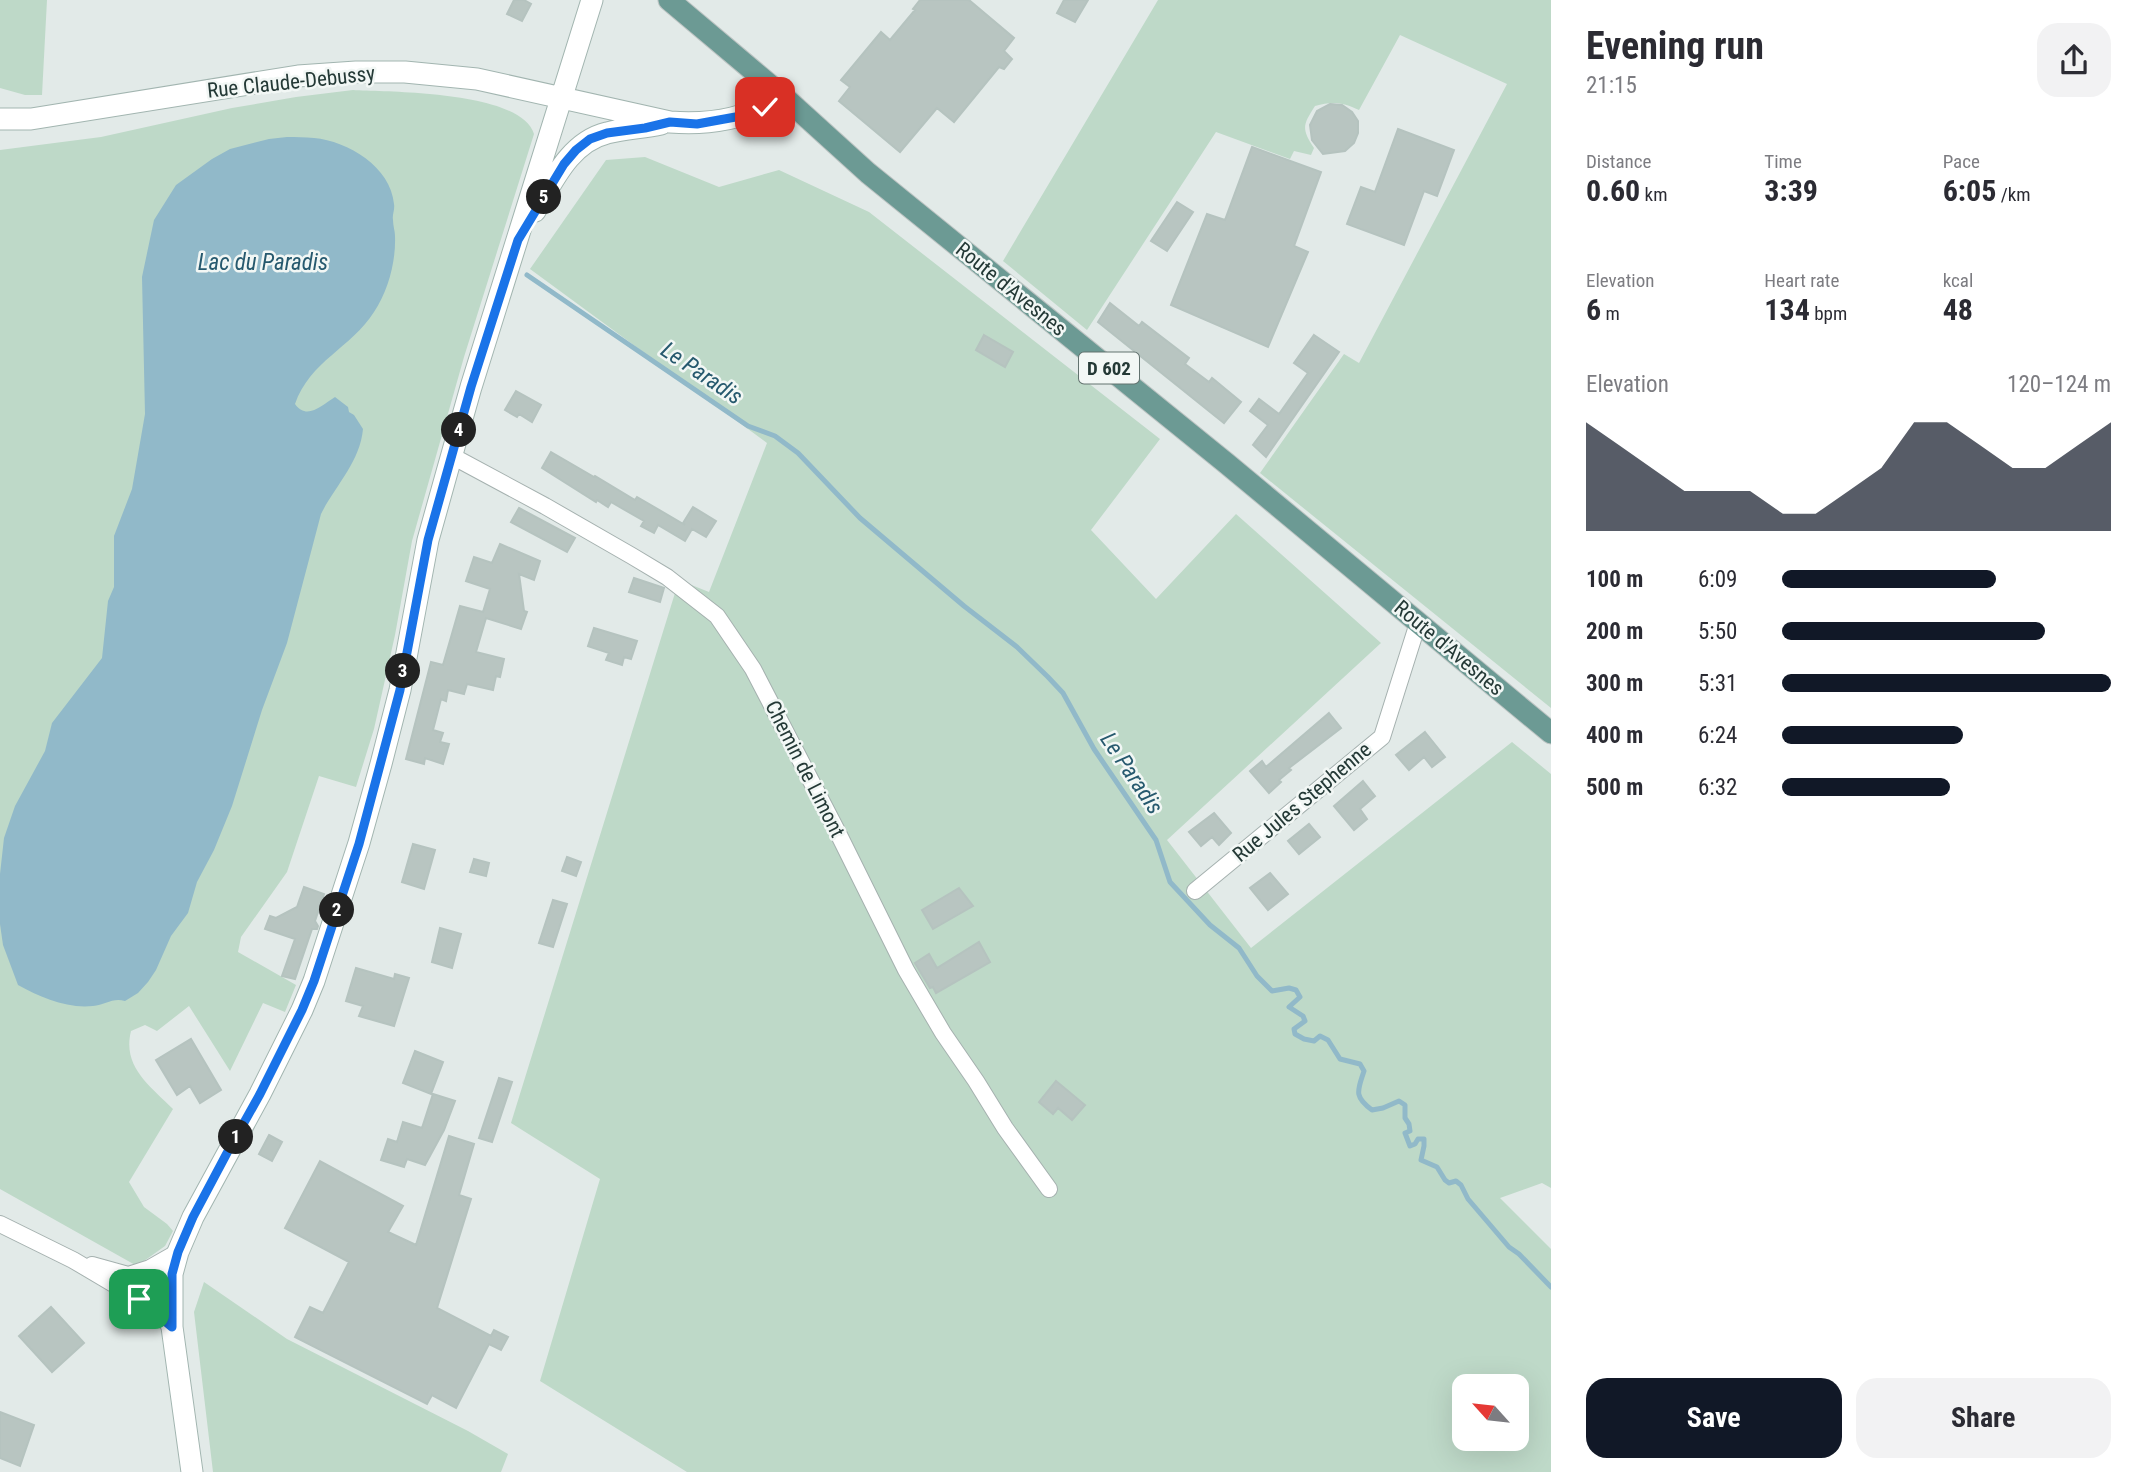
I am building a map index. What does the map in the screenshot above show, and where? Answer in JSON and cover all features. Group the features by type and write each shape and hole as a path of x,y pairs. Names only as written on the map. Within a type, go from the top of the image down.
{"main road":[{"path":"192,1472 172,1327 172,1274 193,1217 260,1094 314,981 359,844 381,764 400,690 428,540 592,0"},
{"name":"Route d'Avesnes","path":"669,0 782,95 868,173 1226,463 1551,733"},
{"name":"Rue Claude-Debussy","path":"0,119 31,118 113,107 298,76 356,72 405,72 477,79 670,122 697,124 741,116 765,107 782,95"},
{"path":"518,240 564,164 590,139 607,133 670,122"}],"street":[{"name":"Chemin de Limont","path":"452,456 656,570 717,616 753,669 906,970 1005,1128 1049,1189"},
{"name":"Rue Jules Stephenne","path":"1195,891 1382,737 1418,623"},
{"path":"0,1224 73,1260 139,1299 172,1327"},
{"path":"128,1275 150,1268 178,1252"},
{"path":"73,1260 128,1275 172,1292"}],"green space":[{"path":"0,0 47,0 42,95 25,95 0,88"},
{"path":"1158,0 1551,0 1551,708 1260,473 1344,354 1359,363 1507,84 1400,35 1359,110 1337,103 1315,106 1305,127 1314,148 1311,155 1294,151 1290,159 1216,132 1087,330 1003,261"},
{"path":"353,90 424,93 481,102 506,109 524,120 534,134 464,357 412,541 374,729 356,787 319,776 287,872 241,937 238,952 296,985 285,1012 263,1003 230,1071 189,1006 157,1031 145,1025 131,1031 129,1044 134,1065 147,1084 173,1109 129,1182 144,1207 173,1231 165,1246 137,1266 0,1189 0,150 101,137 232,108"},
{"path":"645,157 719,187 779,170 869,212 1160,439 1091,530 1156,599 1236,514 1381,643 1167,840 1251,948 1512,742 1551,774 1551,1188 1542,1183 1500,1198 1551,1249 1551,1472 687,1472 540,1381 600,1179 511,1123 679,580 709,592 767,443 530,269 606,160"},
{"path":"204,1282 287,1339 508,1454 501,1472 213,1472 194,1312"}],"water":[{"name":"Lac du Paradis","path":"287,137 327,140 353,150 376,168 391,191 395,246 383,295 365,325 310,377 295,404 304,411 310,411 335,397 348,407 363,429 361,441 352,463 321,514 287,643 262,710 232,806 197,882 188,913 171,936 156,970 138,993 125,1001 117,1000 93,1006 64,1004 18,985 3,945 0,924 0,874 4,838 15,806 45,751 52,723 102,658 108,601 114,587 114,536 132,489 145,414 142,277 154,220 176,185 212,159 230,149"}],"building":[{"path":"514,0 524,0 531,4 522,21 507,14"},
{"path":"920,0 969,0 1014,38 1004,51 1012,59 1004,69 999,67 954,122 937,108 900,152 839,101 850,87 841,80 881,32 890,40"},
{"path":"1064,0 1088,0 1075,22 1057,13"},
{"path":"1330,104 1342,105 1352,112 1358,121 1358,133 1354,143 1345,151 1323,154 1312,140 1310,125 1317,111"},
{"path":"1398,129 1454,150 1437,196 1424,191 1404,245 1347,224 1361,187 1375,192"},
{"path":"1252,147 1321,172 1294,246 1308,252 1268,347 1171,305 1207,214 1225,220"},
{"path":"1177,202 1193,212 1167,251 1151,241"},
{"path":"1110,303 1139,326 1142,322 1189,358 1185,364 1209,382 1212,378 1241,402 1224,423 1098,322"},
{"path":"984,335 1013,352 1005,367 976,350"},
{"path":"1314,335 1339,352 1266,457 1253,445 1268,425 1250,411 1259,399 1279,414 1308,373 1294,363"},
{"path":"516,391 541,405 532,422 505,410"},
{"path":"551,452 685,525 683,523 693,507 716,521 706,537 692,529 685,541 658,525 654,533 641,526 644,521 611,502 608,507 597,500 596,502 542,468"},
{"path":"519,508 575,538 567,552 511,522"},
{"path":"500,544 540,561 534,580 519,574 524,611 527,612 521,629 486,618 476,652 504,659 500,677 496,676 493,690 467,684 464,694 448,690 446,701 441,699 433,730 443,733 440,742 449,744 443,764 425,758 424,764 406,759 431,662 443,665 460,606 483,612 490,589 466,581 474,557 492,563"},
{"path":"634,578 664,588 660,602 629,592"},
{"path":"594,628 637,641 631,659 624,657 622,665 606,660 609,653 588,646"},
{"path":"1329,713 1341,728 1289,768 1291,770 1269,793 1250,771 1262,761 1266,767"},
{"path":"1425,732 1445,757 1432,767 1424,757 1409,770 1396,755"},
{"path":"1363,781 1375,796 1360,809 1367,819 1354,830 1334,806"},
{"path":"1214,813 1231,833 1219,845 1212,837 1201,846 1189,832"},
{"path":"1309,824 1320,837 1299,854 1288,841"},
{"path":"413,844 435,850 424,889 402,882"},
{"path":"567,857 581,862 576,876 562,871"},
{"path":"474,859 489,863 486,876 470,872"},
{"path":"1270,873 1288,894 1268,910 1250,888"},
{"path":"304,887 324,894 315,921 317,929 312,929 295,979 282,976 295,939 265,929 270,916 276,918 297,907"},
{"path":"959,888 973,906 933,929 922,910"},
{"path":"553,900 567,904 553,947 539,943"},
{"path":"440,928 461,934 452,968 432,962"},
{"path":"979,942 990,962 936,993 915,963 929,954 937,968"},
{"path":"356,968 394,979 395,974 409,978 394,1026 359,1016 363,1006 346,1001"},
{"path":"191,1039 221,1090 200,1103 190,1086 177,1095 156,1060"},
{"path":"415,1051 443,1062 431,1094 403,1083"},
{"path":"499,1078 512,1082 492,1142 479,1138"},
{"path":"1056,1081 1085,1105 1072,1120 1058,1108 1053,1114 1039,1102"},
{"path":"433,1094 455,1101 444,1130 425,1165 407,1159 404,1167 381,1160 388,1139 397,1142 403,1122 422,1128"},
{"path":"269,1135 282,1142 272,1161 259,1154"},
{"path":"449,1136 474,1144 459,1195 471,1199 437,1308 491,1336 494,1330 508,1337 501,1350 489,1344 456,1408 432,1395 427,1404 295,1337 310,1307 323,1313 349,1262 285,1228 320,1161 403,1206 388,1232 416,1245"},
{"path":"51,1307 84,1343 52,1372 19,1336"},
{"path":"0,1412 34,1425 20,1466 0,1458"}],"waterway":[{"name":"Le Paradis","path":"527,275 748,426 775,436 798,453 860,518 1017,647 1048,677 1063,693 1094,749 1156,840 1170,882 1210,925 1239,948 1257,976 1272,991 1289,988 1296,990 1300,997 1289,1007 1303,1016 1305,1021 1294,1029 1295,1034 1314,1041 1320,1036 1328,1040 1340,1059 1360,1064 1364,1071 1359,1088 1360,1097 1372,1110 1399,1101 1405,1105 1405,1118 1410,1131 1405,1133 1410,1146 1418,1139 1424,1139 1421,1160 1437,1167 1449,1183 1456,1181 1461,1185 1468,1199 1509,1247 1551,1287"}],"route":[{"path":"139,1299 172,1327 172,1274 178,1252 193,1217 260,1094 314,981 359,844 381,764 400,690 428,540 471,387 518,240 564,164 590,139 607,133 670,122 697,124 741,116 765,107"}]}
